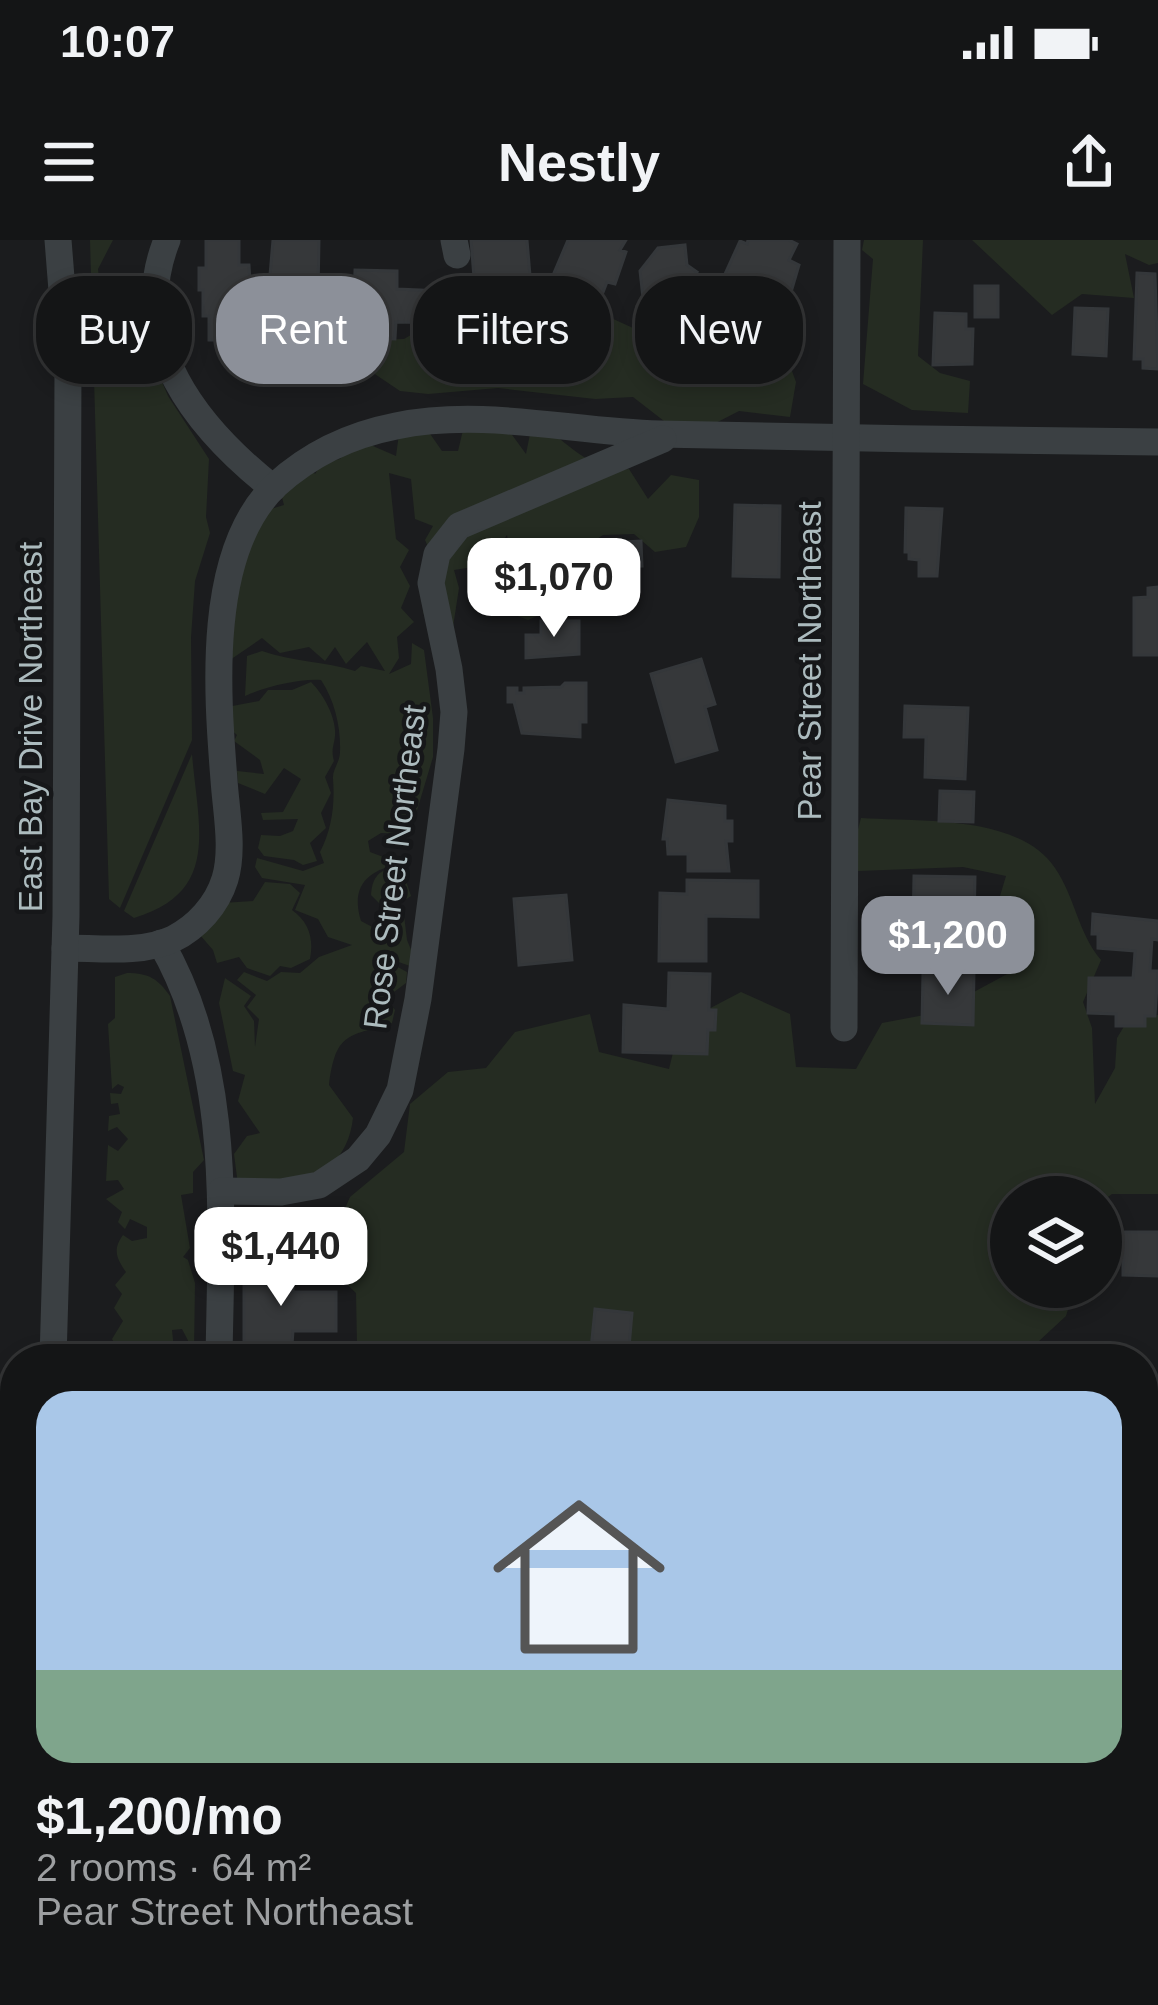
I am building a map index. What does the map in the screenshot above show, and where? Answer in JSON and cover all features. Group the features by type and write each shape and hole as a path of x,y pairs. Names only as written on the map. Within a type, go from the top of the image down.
{"street":[{"name":"East Bay Drive Northeast","path":"53,1344 65,948 68,366 58,240"},
{"path":"167,240 156,286 158,318 175,380 205,425 273,488"},
{"name":"Pear Street Northeast","path":"844,1028 847,240"},
{"path":"65,948 161,944 197,924 224,884 228,865 220,700 224,606 241,533 273,488 306,460 340,441 399,425 513,420 676,434 1158,442"},
{"name":"Rose Street Northeast","path":"221,1191 280,1192 330,1181 358,1160 378,1135 400,1090 418,1000 452,749 449,670 431,583 437,554 459,526 676,434"},
{"path":"161,944 188,995 215,1120 221,1191 219,1344"}],"shaded area":[{"path":"90,240 113,240 99,276 91,276"},
{"path":"864,240 923,240 918,356 940,373 970,381 968,413 912,410 863,384 873,259 862,250"},
{"path":"972,240 1158,240 1158,263 1149,265 1125,254 1134,298 1082,294 1052,315"},
{"path":"611,318 633,328 635,384 796,384 790,417 739,411 706,428 673,428 633,397 595,399 498,388 428,394 400,391 389,384 389,339 413,334 413,384 611,384"},
{"path":"94,384 163,384 209,459 206,517 210,533 195,581 191,637 192,740 120,908 109,899"},
{"path":"426,428 442,451 458,451 463,430 510,432 526,454 530,434 548,429 596,464 629,469 648,499 671,475 699,480 699,517 686,547 655,552 634,534 603,535 583,548 581,579 553,609 528,620 494,607 513,570 507,535 486,565 454,570 459,588 453,627 431,628 423,612 444,583 425,540 433,526 415,519 411,479 389,473 396,539 409,550 400,567 410,586 401,608 414,622 397,637 399,658 389,674 411,664 412,643 424,650 433,757 410,834 381,833 368,841 370,852 402,864 380,870 365,881 358,909 361,921 378,930 388,910 404,915 414,957 410,966 393,960 375,972 394,965 407,972 406,983 386,998 395,1010 392,1023 354,1035 335,1055 329,1085 353,1118 340,1155 290,1196 238,1185 234,1154 247,1136 260,1133 238,1101 245,1075 233,1071 219,1003 225,978 251,996 244,1006 254,1021 255,1047 259,1019 247,1007 256,995 237,980 244,972 267,981 281,972 300,973 319,957 352,945 328,937 318,919 295,910 305,885 262,878 255,867 257,858 303,871 324,863 320,852 332,816 340,743 333,706 321,680 283,684 245,696 247,656 262,651 355,671 361,666 385,671 367,642 346,664 335,647 325,661 309,647 280,653 262,638 230,660 216,571 239,562 264,511 284,505 280,490 301,454 315,474 322,463 340,459 351,445 366,443 396,456 399,434"},
{"path":"311,682 332,717 334,761 325,777 331,793 321,813 326,828 310,843 317,861 303,865 264,856 258,848 261,835 293,831 298,819 263,820 261,813 283,812 301,779 284,768 265,794 238,783 237,771 264,774 260,760 234,741 237,735 227,726 227,707 259,701 268,690 292,690"},
{"path":"192,754 199,831 192,874 181,892 134,918 124,911"},
{"path":"861,818 966,824 1018,838 1039,851 1055,868 1101,960 1083,1002 1092,1028 1095,1104 1115,1068 1117,1038 1129,1018 1158,1015 1158,1194 1122,1194 1122,1176 990,1176 990,1308 1068,1308 1066,1316 1036,1344 357,1344 356,1293 322,1261 350,1197 404,1152 410,1104 448,1072 486,1068 515,1032 590,1014 599,1052 669,1069 680,1024 741,992 790,1014 796,1067 856,1069 882,1023 935,1013 1009,973 984,949 1006,876 963,867 858,871 854,844"},
{"path":"392,867 403,872 411,896 384,908 371,895 372,889 376,877"},
{"path":"265,882 290,884 300,893 292,910 309,932 310,959 291,968 280,966 270,976 247,968 239,957 217,963 200,935 222,903 253,901"},
{"path":"141,974 170,996 204,1160 193,1172 193,1193 181,1195 190,1248 183,1257 195,1283 194,1344 182,1329 172,1330 173,1344 115,1344 112,1339 123,1321 114,1308 122,1294 115,1285 126,1272 118,1259 118,1245 123,1235 132,1241 147,1238 147,1227 130,1219 125,1229 118,1222 122,1212 106,1199 124,1189 118,1180 106,1181 108,1145 118,1151 128,1139 117,1127 108,1131 109,1116 120,1114 118,1103 111,1104 110,1093 121,1094 124,1087 118,1084 112,1089 108,1024 115,1018 115,977"}],"building":[{"path":"206,240 239,240 239,265 249,265 250,276 216,276 216,340 209,340 209,316 203,316 203,290 199,290 199,268 206,268"},
{"path":"273,240 319,240 318,276 270,276"},
{"path":"471,240 527,240 530,276 474,276"},
{"path":"568,240 626,240 615,284 611,276 553,276"},
{"path":"748,240 789,240 797,244 789,260 799,265 796,276 725,274 740,241 747,244"},
{"path":"685,245 687,265 697,272 694,276 641,276 658,248"},
{"path":"355,270 397,271 397,289 413,290 413,322 396,322 395,339 389,339 389,276 355,276"},
{"path":"1137,273 1155,274 1158,369 1143,368 1143,359 1134,359"},
{"path":"975,286 998,286 998,317 975,317"},
{"path":"1075,308 1108,309 1106,356 1073,354"},
{"path":"935,313 966,314 966,329 973,329 972,364 933,365"},
{"path":"735,505 780,506 779,577 733,576"},
{"path":"906,508 942,509 937,576 919,576 919,560 909,559 905,552"},
{"path":"641,541 642,566 610,567 611,590 598,607 560,608 558,555 603,554 602,543"},
{"path":"1158,587 1158,655 1134,655 1134,598 1148,597 1148,588"},
{"path":"541,621 579,621 579,654 526,658 526,635 541,635"},
{"path":"701,659 715,704 705,707 717,750 676,762 651,674"},
{"path":"586,683 586,722 580,722 580,737 522,733 514,702 508,702 508,688 524,693 524,688"},
{"path":"905,706 968,708 965,779 925,777 926,737 904,737"},
{"path":"940,791 974,792 973,822 939,821"},
{"path":"668,800 725,806 725,821 732,821 732,841 726,841 729,871 688,871 688,854 668,854 667,839 663,839"},
{"path":"914,876 975,877 974,927 913,926"},
{"path":"687,880 758,881 758,917 706,916 706,961 659,961 660,893 687,894"},
{"path":"566,895 572,960 519,965 514,899"},
{"path":"1093,914 1158,921 1150,971 1158,971 1155,1016 1145,1016 1145,1026 1116,1026 1116,1014 1088,1013 1089,978 1133,978 1135,951 1098,948 1098,934 1092,934"},
{"path":"923,971 974,972 973,1025 922,1023"},
{"path":"669,973 710,974 709,1010 716,1010 715,1030 708,1030 707,1054 623,1052 624,1005 668,1009"},
{"path":"1123,1232 1158,1232 1158,1276 1123,1275"},
{"path":"244,1263 293,1263 293,1292 336,1292 336,1331 293,1331 292,1344 244,1344"},
{"path":"595,1309 632,1313 629,1344 592,1344"}]}
